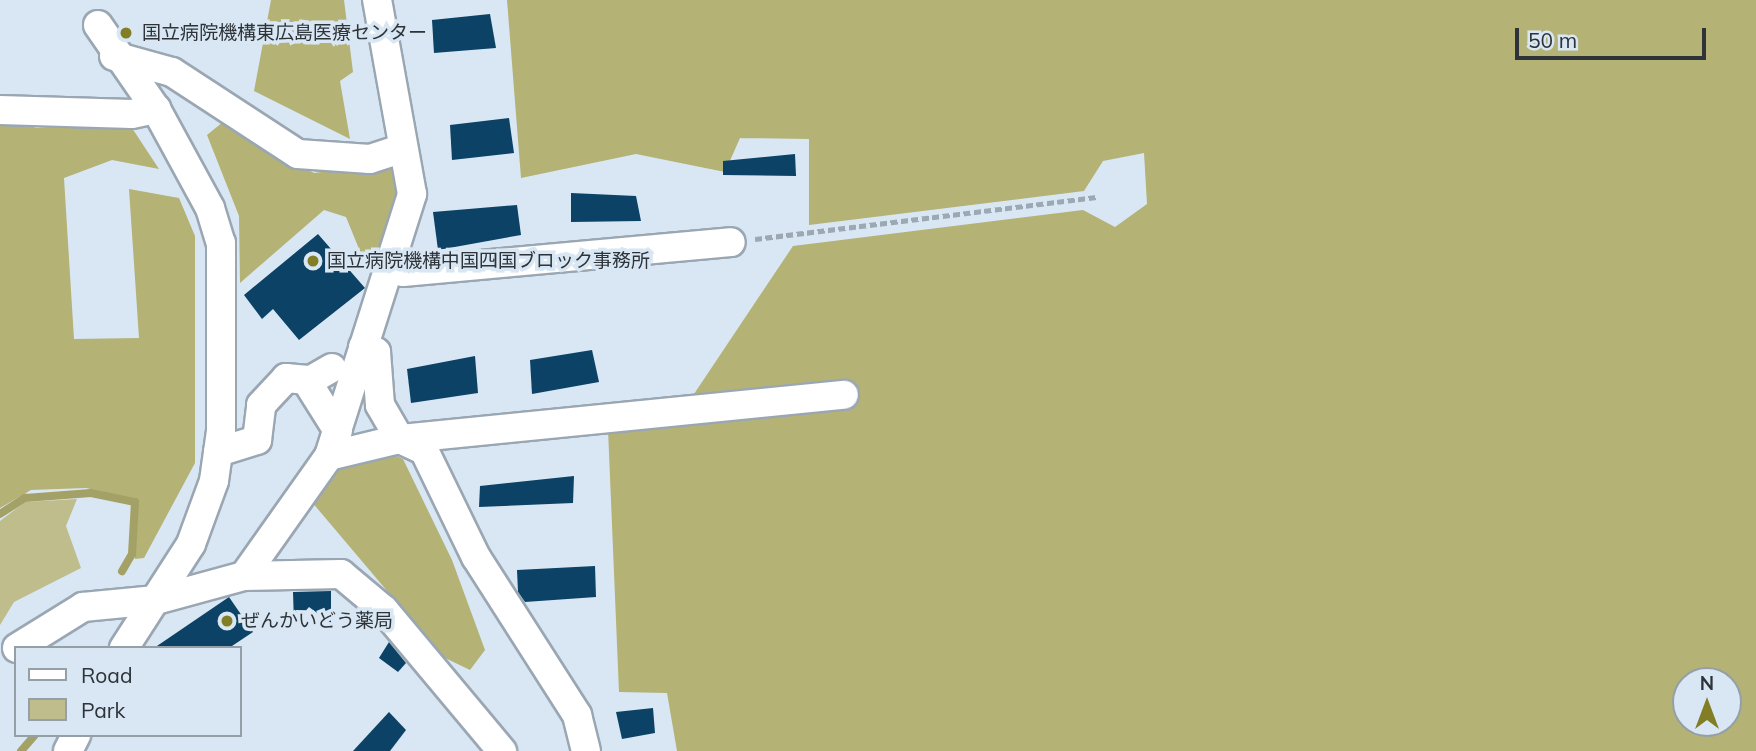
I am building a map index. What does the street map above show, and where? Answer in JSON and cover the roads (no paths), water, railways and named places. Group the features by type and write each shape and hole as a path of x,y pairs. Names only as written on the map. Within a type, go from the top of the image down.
{"street":[{"path":"244,576 333,444 412,194 377,0"},
{"path":"98,25 114,56 156,109 210,208 221,243 218,452 191,544 125,646"},
{"path":"114,56 172,72 298,155 370,159 403,148"},
{"path":"0,110 132,114 156,109"},
{"path":"390,266 403,272 732,242"},
{"path":"363,347 376,352 380,405 401,439 424,450 477,557 578,715 586,751"},
{"path":"218,452 257,440 261,405 269,393 286,378 306,380 332,369"},
{"path":"306,380 333,444"},
{"path":"333,444 844,395"},
{"path":"19,646 83,607 156,600 244,576 341,573 357,584 502,751"},
{"path":"0,666 14,650"}],"waterway":[{"path":"0,514 25,498 91,493 135,502 132,554 122,571"},
{"path":"21,751 33,737"}],"place":[{"name":"国立病院機構東広島医療センター","path":"126,33"},
{"name":"国立病院機構中国四国ブロック事務所","path":"313,261"},
{"name":"ぜんかいどう薬局","path":"227,621"}]}
